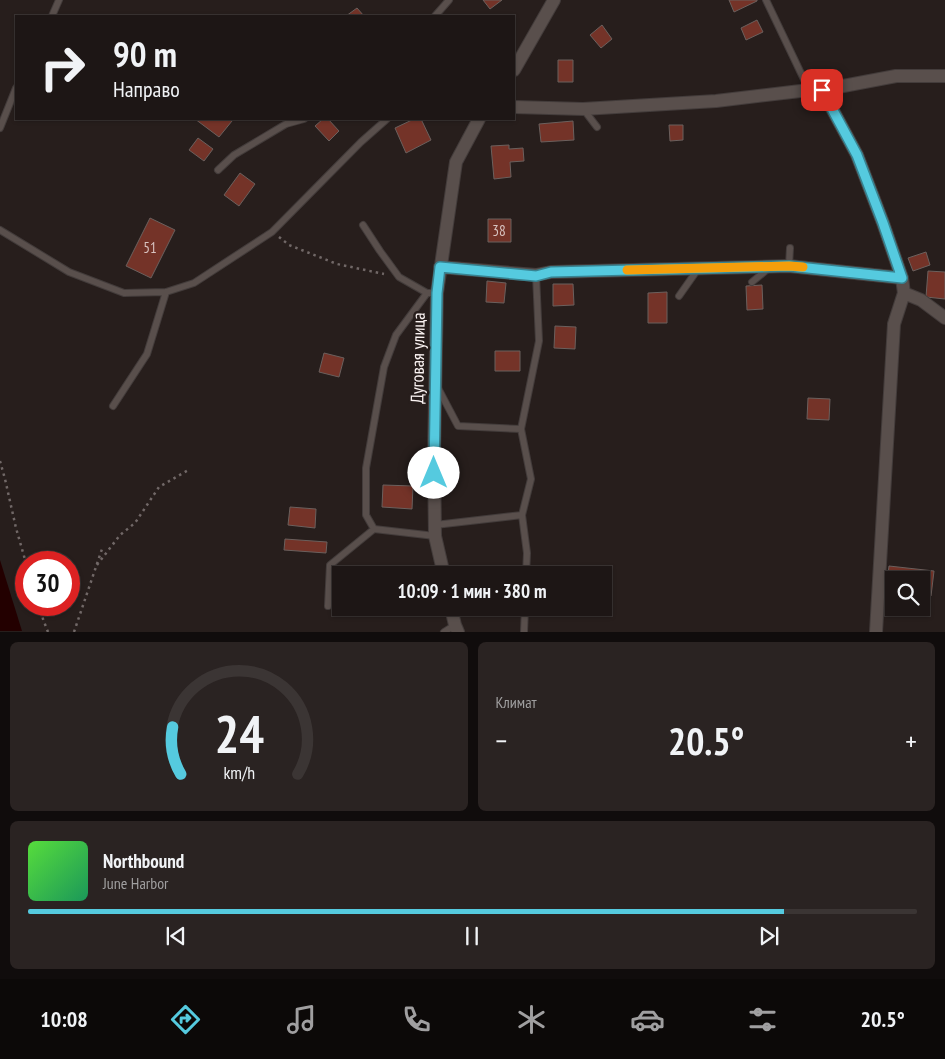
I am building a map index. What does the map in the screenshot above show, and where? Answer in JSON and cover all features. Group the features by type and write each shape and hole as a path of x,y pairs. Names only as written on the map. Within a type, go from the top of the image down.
{"street":[{"path":"515,68 554,0"},
{"path":"515,107 583,109 716,101 816,90 896,76 945,76"},
{"path":"816,90 857,155 902,278 904,293 894,324 876,632"},
{"name":"Дуговая улица","path":"442,566 435,530 434,455 436,383 432,293 440,267 456,162 478,120"},
{"path":"440,267 536,276 551,272 789,266 902,278"},
{"path":"904,293 921,300 945,318"},
{"path":"451,616 452,629"}],"lane":[{"path":"52,15 59,0"},
{"path":"436,15 449,0"},
{"path":"766,0 816,90"},
{"path":"0,128 15,90"},
{"path":"583,109 597,126"},
{"path":"218,170 234,155 286,124 300,120"},
{"path":"0,230 69,272 124,293 166,292 194,283 272,232 361,142 386,120"},
{"path":"363,225 400,277 432,293 396,335 384,367 366,468 366,515 374,529"},
{"path":"789,266 790,248"},
{"path":"752,282 770,267"},
{"path":"679,296 698,269"},
{"path":"526,566 527,554 522,515 531,479 521,429 538,341 536,276"},
{"path":"113,406 147,354 166,292"},
{"path":"436,383 458,426 521,429"},
{"path":"328,606 330,566 374,529 435,530 522,515"},
{"path":"524,632 525,616"}],"path":[{"path":"272,232 289,245 337,264 400,277"},
{"path":"0,461 23,551"},
{"path":"97,565 120,535 135,523 159,487 190,469"},
{"path":"74,632 102,549"},
{"path":"42,616 48,632"}],"shaded area":[{"path":"0,560 15,608 15,616 17,616 22,631 0,631"}],"building":[{"path":"483,0 502,0 490,9"},
{"path":"729,0 757,0 757,1 734,12"},
{"path":"357,8 363,15 347,15"},
{"path":"757,20 763,32 746,40 741,28"},
{"path":"602,25 612,39 601,48 590,35"},
{"path":"558,60 573,60 573,82 558,82"},
{"path":"196,120 231,120 219,137"},
{"path":"322,120 329,120 339,131 329,141 315,126"},
{"path":"412,120 421,120 431,140 406,153 395,128"},
{"path":"573,121 574,140 541,142 539,124"},
{"path":"669,125 683,125 683,140 670,141"},
{"path":"198,138 213,149 204,161 189,150"},
{"path":"509,145 509,149 523,148 524,161 510,162 511,177 494,179 491,146"},
{"path":"240,173 255,184 239,206 224,195"},
{"path":"150,218 175,230 151,278 126,266"},
{"path":"488,219 511,219 511,242 488,242"},
{"path":"926,252 930,265 913,271 908,258"},
{"path":"928,271 945,272 945,299 926,297"},
{"path":"487,281 506,283 504,303 486,302"},
{"path":"553,284 573,284 574,305 553,306"},
{"path":"762,285 763,309 747,310 746,286"},
{"path":"667,292 667,323 648,323 648,293"},
{"path":"555,326 576,327 575,349 554,348"},
{"path":"495,351 520,351 520,371 495,371"},
{"path":"324,353 344,358 339,377 319,372"},
{"path":"808,398 830,399 829,420 807,419"},
{"path":"383,485 413,486 412,509 382,507"},
{"path":"290,507 316,509 315,528 288,525"},
{"path":"285,539 327,542 326,553 284,550"},
{"path":"889,566 934,571 931,596 930,571 888,571"}],"slow traffic":[{"path":"627,270 803,267"}],"route":[{"path":"434,473 437,293 440,267 536,276 551,272 789,266 902,278 857,155 822,90"}]}
